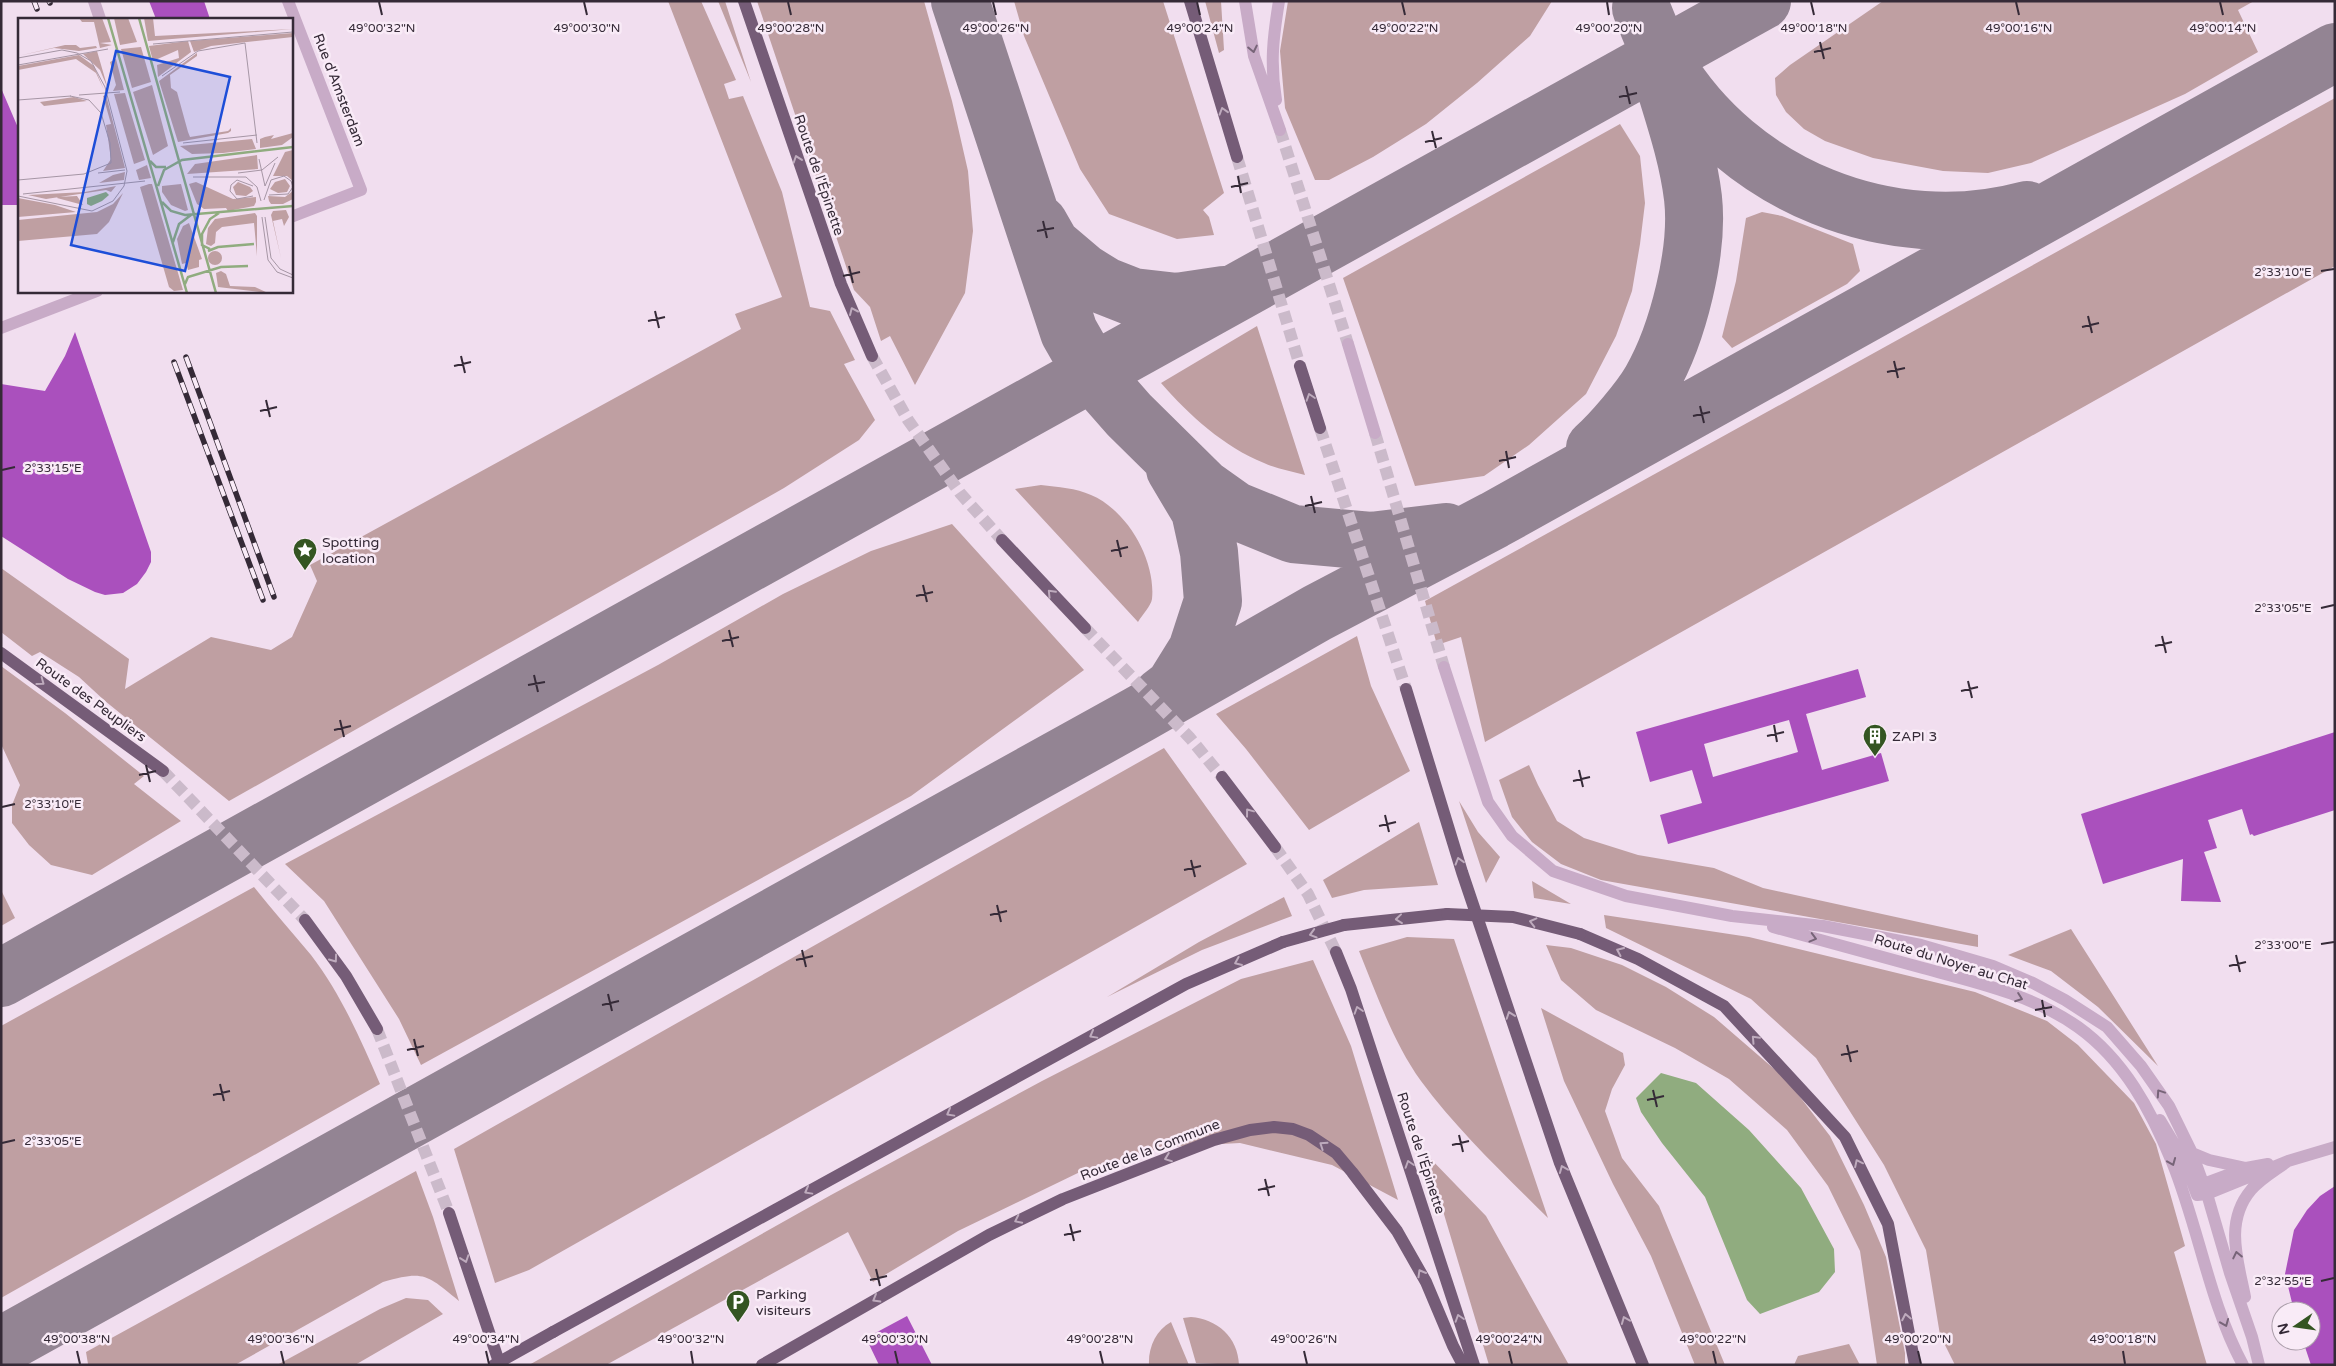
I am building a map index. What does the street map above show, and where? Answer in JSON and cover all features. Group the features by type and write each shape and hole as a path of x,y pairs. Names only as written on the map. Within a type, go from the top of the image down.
{"main road":[{"name":"Route de l'Épinette","path":"744,1 841,284 872,356"},
{"path":"1190,1 1237,157"},
{"path":"1300,366 1320,428"},
{"path":"1002,540 1085,628"},
{"name":"Route des Peupliers","path":"1,653 162,771"},
{"path":"1406,689 1462,872 1560,1163 1643,1365"},
{"path":"1222,776 1275,847"},
{"path":"494,1365 1186,984 1282,942 1344,925 1447,914 1513,917 1580,934 1638,959 1724,1006 1845,1137 1888,1224 1914,1365"},
{"path":"305,920 346,976 377,1029"},
{"name":"Route de l'Épinette","path":"1336,952 1352,989 1474,1365"},
{"name":"Route de la Commune","path":"762,1365 989,1235 1063,1199 1214,1140 1250,1130 1274,1126 1294,1129 1309,1135 1336,1153 1352,1172 1396,1230 1426,1282 1463,1365"},
{"path":"449,1213 500,1365"}],"street":[{"path":"94,1 100,18"},
{"name":"Rue d'Amsterdam","path":"288,1 361,190 292,217"},
{"path":"1245,1 1254,56 1280,130 1272,74 1272,41 1279,1"},
{"path":"1,328 94,292"},
{"path":"1348,344 1375,433"},
{"name":"Route du Noyer au Chat","path":"1444,667 1488,802 1512,836 1552,871 1616,893 1732,916 1979,983 2051,1011 2079,1028 2096,1042 2131,1082 2147,1105 2172,1162 2223,1319 2244,1365"},
{"name":"Route du Noyer au Chat","path":"1732,916 1823,926 1921,945 1993,966 2042,987 2107,1028 2141,1066 2163,1098 2192,1153 2252,1337 2259,1365"},
{"path":"2147,1105 2165,1126 2203,1191"},
{"path":"2203,1191 2335,1147"},
{"path":"2192,1153 2209,1160 2246,1168"},
{"path":"2189,1210 2203,1191 2246,1168 2288,1162"},
{"path":"2252,1337 2234,1240 2234,1226 2239,1209 2251,1189 2288,1162"}],"shaded area":[{"path":"668,1 701,1 736,80 724,84 729,99 743,96 782,192 810,307 830,311 855,360 844,364 875,420 859,440 784,488 229,801 105,701 79,677 40,652 32,656 1,632 1,568 129,659 125,689 211,637 271,650 292,637 317,581 310,565 741,329 735,314 782,297"},
{"path":"718,1 725,1 751,82"},
{"path":"757,1 924,1 952,101 968,171 973,231 965,293 915,385 890,336 881,341 870,307 854,290"},
{"path":"1014,1 1163,1 1224,193 1203,210 1209,217 1214,235 1177,239 1109,214 1080,169 1024,36"},
{"path":"1205,1 1221,1 1224,50 1219,53"},
{"path":"1288,1 1552,1 1530,36 1477,83 1426,124 1373,157 1329,180 1315,180 1285,108 1280,51"},
{"path":"1883,1 2254,1 2238,10 2258,52 2185,94 2031,163 1988,173 1943,171 1873,158 1825,141 1804,129 1786,112 1776,95 1775,78 1790,65"},
{"path":"2335,98 2335,266 1485,742 1461,637 1437,645 1425,601"},
{"path":"1620,124 1640,156 1645,203 1640,244 1632,291 1616,336 1586,394 1529,445 1484,476 1415,486 1343,278"},
{"path":"1762,212 1782,216 1853,244 1860,271 1847,284 1732,348 1722,337 1736,281 1746,218"},
{"path":"1257,326 1305,475 1269,465 1235,448 1195,418 1161,383"},
{"path":"1041,485 1073,489 1091,495 1104,502 1127,524 1144,553 1152,584 1151,602 1138,622 1015,489"},
{"path":"952,524 1084,670 911,796 421,1065 399,1019 324,901 285,864 658,665 783,594 871,551"},
{"path":"1357,636 1371,686 1410,771 1309,830 1246,749 1216,714"},
{"path":"1,666 65,713 144,776 134,784 181,821 92,875 51,865 29,845 12,823 12,805 20,785 1,744"},
{"path":"1164,748 1247,864 529,1270 495,1283 454,1149"},
{"path":"1529,765 1557,821 1584,838 1638,855 1714,868 1763,888 1978,935 1978,947 1601,880 1561,864 1532,842 1512,817 1499,780"},
{"path":"1459,801 1478,832 1500,857 1486,883"},
{"path":"1419,822 1438,885 1364,890 1332,898 1323,880"},
{"path":"1532,881 1571,904 1534,898"},
{"path":"254,887 311,955 332,985 358,1034 380,1084 1,1298 1,1026"},
{"path":"1,890 15,918 1,926"},
{"path":"1284,897 1292,916 1202,950 1107,997 1199,942"},
{"path":"1604,915 1749,937 1975,992 2047,1021 2078,1045 2134,1103 2156,1144 2185,1246 2174,1252 2207,1365 1955,1365 1940,1335 1926,1250 1884,1165 1816,1058 1751,999 1606,928"},
{"path":"2071,929 2158,1066 2098,1007 2051,971 2008,955"},
{"path":"1407,937 1454,939 1548,1218 1450,1117 1421,1081 1402,1050 1379,1001 1359,951"},
{"path":"1546,945 1571,948 1622,965 1666,987 1714,1017 1787,1080 1830,1136 1864,1205 1886,1257 1905,1353 1905,1365 1877,1365 1860,1251 1828,1186 1787,1130 1729,1079 1675,1048 1596,1010 1561,980"},
{"path":"1313,960 1351,1046 1398,1200 1332,1165 1240,1143 1165,1147 1082,1171 958,1231 873,1282 848,1232 606,1365 529,1365 831,1195 1042,1081 1241,979"},
{"path":"1541,1008 1623,1053 1625,1065 1612,1089 1605,1111 1622,1158 1659,1206 1725,1365 1695,1365 1651,1256 1613,1184 1564,1081"},
{"path":"1661,1073 1696,1083 1749,1130 1801,1188 1834,1249 1835,1272 1819,1292 1760,1314 1747,1300 1705,1197 1662,1143 1641,1112 1636,1098"},
{"path":"1426,1154 1486,1216 1569,1365 1489,1365"},
{"path":"416,1171 433,1217 459,1301 432,1280 425,1277 408,1276 383,1282 235,1365 88,1364 86,1352"},
{"path":"406,1298 428,1300 443,1314 355,1365 277,1365 380,1309"},
{"path":"1191,1317 1209,1321 1224,1331 1235,1346 1239,1365 1196,1363 1183,1318"},
{"path":"1171,1322 1189,1365 1149,1365 1150,1352 1154,1340 1161,1330"},
{"path":"1849,1344 1860,1365 1794,1365 1798,1356"}],"building":[{"path":"149,1 204,1 210,18 156,18"},
{"path":"1,88 18,128 18,205 1,205"},
{"path":"75,332 151,552 151,562 146,572 137,584 123,593 105,595 95,592 68,579 1,536 1,384 45,391 65,356"},
{"name":"ZAPI 3","path":"1858,669 1866,697 1806,714 1822,770 1881,753 1889,781 1668,844 1660,815 1702,803 1692,770 1650,782 1636,732","holes":["1789,720 1798,752 1713,777 1704,744"]},
{"path":"2335,732 2335,810 2254,836 2250,835 2242,809 2208,820 2217,848 2204,852 2221,902 2181,901 2183,859 2103,884 2081,814"},
{"path":"2335,1186 2335,1365 2311,1365 2306,1351 2321,1351 2321,1301 2292,1301 2285,1274 2294,1230 2307,1210 2320,1196"},
{"path":"907,1316 932,1365 879,1365 866,1338"}],"taxiway":[{"path":"960,1 1069,332 1093,374 1129,415 1203,488 1234,510 1293,534 1371,541 1446,532"},
{"path":"1,978 1762,1"},
{"path":"1641,8 1666,64 1697,107 1734,143 1776,174 1823,197 1872,212 1923,220 1975,219 2027,210"},
{"path":"1,1346 1138,715 1317,613 1494,520 2335,52"},
{"path":"1595,448 1640,398 1661,362 1678,316 1689,267 1694,219 1691,182 1676,121 1662,76"},
{"path":"1039,224 1051,245 1084,273 1105,286 1133,297 1177,302 1224,295"},
{"path":"1161,697 1174,687 1197,650 1213,601 1209,552 1200,511 1175,469"}],"tunnel":[{"path":"1280,130 1348,344"},
{"path":"1237,157 1300,366"},
{"path":"872,356 908,420 960,493 1002,540"},
{"path":"1320,428 1406,689"},
{"path":"1375,433 1444,667"},
{"path":"1085,628 1190,738 1222,777"},
{"path":"163,771 305,920"},
{"path":"1275,847 1308,894 1336,952"},
{"path":"377,1029 449,1213"}],"railway":[{"path":"34,1 37,9"},
{"path":"186,357 274,597"},
{"path":"174,362 263,600"}],"place":[{"name":"Spotting location","path":"305,571"},
{"name":"ZAPI 3","path":"1875,757"},
{"name":"Parking visiteurs","path":"738,1323"}]}
